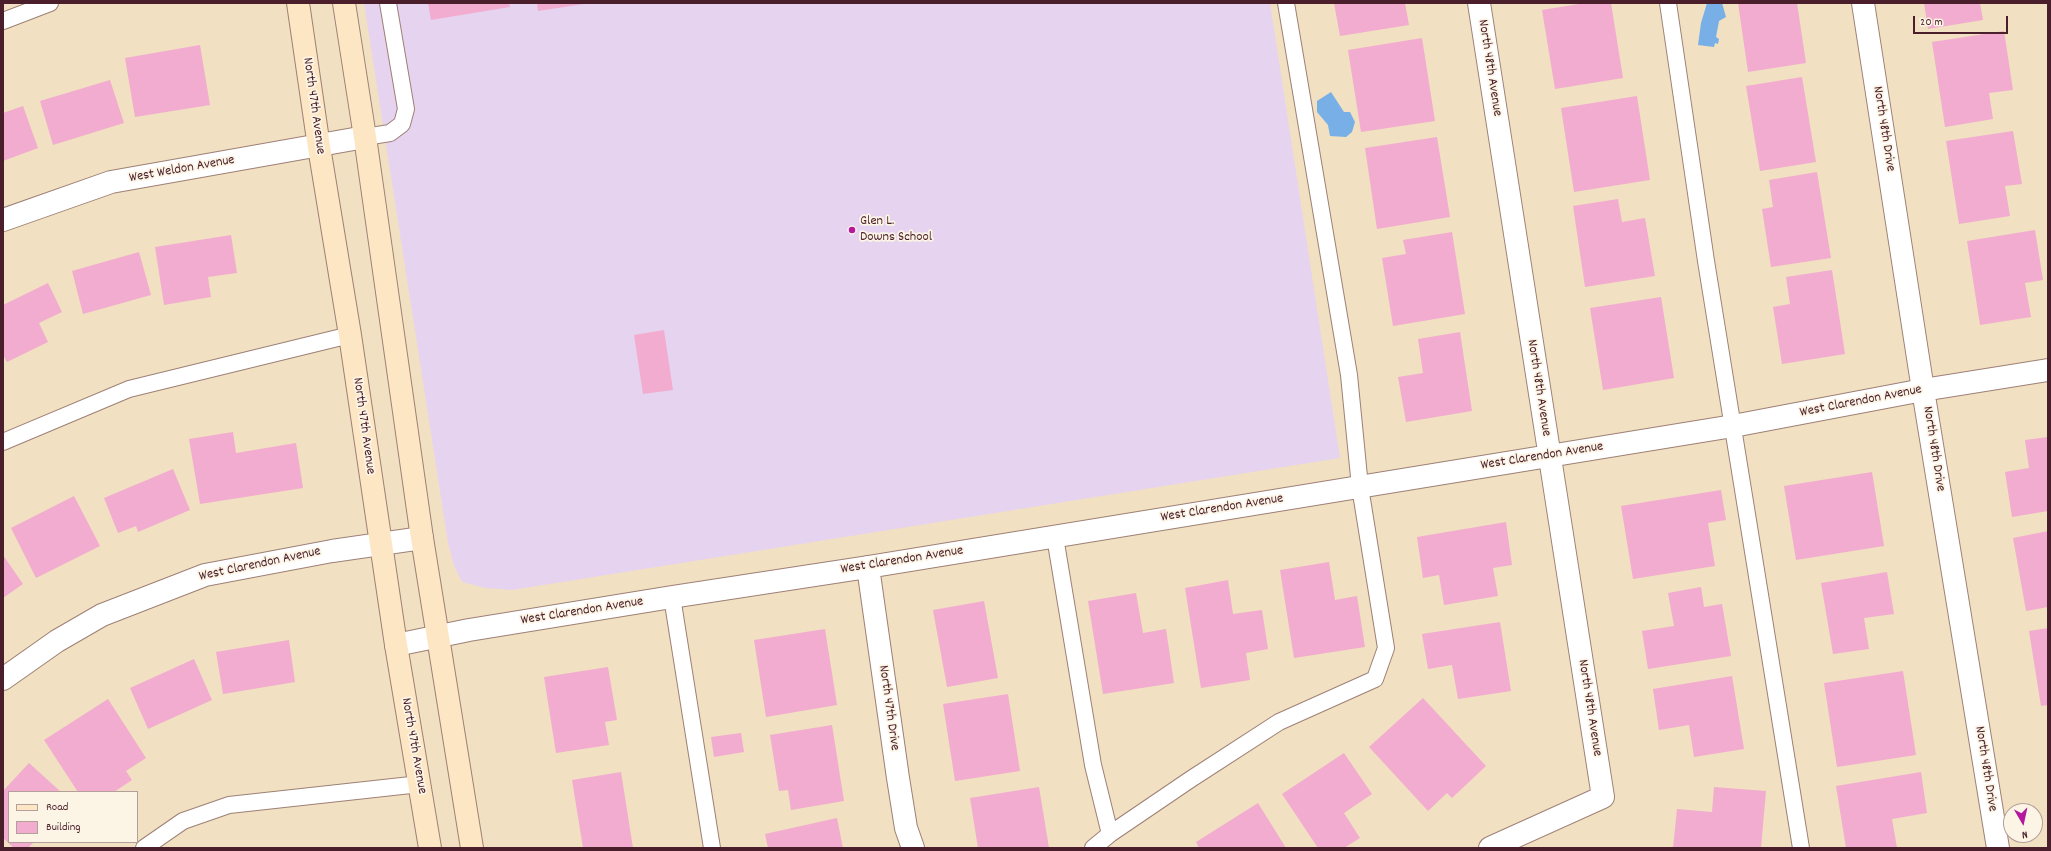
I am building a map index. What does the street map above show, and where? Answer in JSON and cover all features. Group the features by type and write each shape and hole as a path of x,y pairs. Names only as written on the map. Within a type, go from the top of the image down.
{"street":[{"name":"North 47th Avenue","path":"298,3 319,147 350,335 396,645 430,848"},
{"path":"344,3 365,137 422,538 472,848"},
{"name":"North 48th Avenue","path":"1479,3 1603,797 1490,848"},
{"name":"North 48th Drive","path":"1863,3 1923,390 1998,848"},
{"name":"West Weldon Avenue","path":"3,220 111,182 319,147 365,137"},
{"name":"West Clarendon Avenue","path":"396,645 469,630 868,567 1733,426 1923,390 2048,370"},
{"name":"West Clarendon Avenue","path":"3,680 57,641 102,614 198,577 332,551 422,538"},
{"name":"North 47th Drive","path":"868,567 906,828 913,848"}],"lane":[{"path":"3,21 50,3"},
{"path":"365,137 390,133 402,124 406,109 388,3"},
{"path":"1093,848 1110,834 1279,722 1375,679 1386,648 1360,486 1349,375 1286,3"},
{"path":"1668,3 1706,261 1801,848"},
{"path":"3,442 129,389 350,335"},
{"path":"1055,536 1093,765 1110,834"},
{"path":"672,597 712,848"},
{"path":"144,848 184,821 229,805 420,784"}],"shaded area":[{"name":"Glen L. Downs School","path":"364,3 1270,3 1340,458 512,590 485,588 462,582 454,566 448,543"}],"water":[{"path":"1707,3 1722,3 1726,17 1719,21 1716,37 1719,39 1718,44 1715,43 1714,47 1698,45 1701,23"},
{"path":"1331,92 1344,112 1350,112 1355,122 1352,132 1346,137 1330,136 1328,125 1317,112 1317,101"}],"building":[{"path":"428,3 509,3 510,7 431,20"},
{"path":"537,3 584,3 584,4 538,11"},
{"path":"1334,3 1405,3 1409,25 1340,36"},
{"path":"1585,3 1611,3 1623,78 1555,89 1542,10"},
{"path":"1738,3 1797,3 1806,63 1748,72"},
{"path":"1924,3 1980,3 1983,20 1928,29"},
{"path":"2004,31 2013,90 1989,93 1993,119 1945,127 1932,42"},
{"path":"1422,38 1435,121 1361,132 1348,50"},
{"path":"200,45 210,105 135,117 125,58"},
{"path":"1802,77 1816,162 1760,171 1746,86"},
{"path":"110,80 124,123 53,145 40,101"},
{"path":"1637,96 1650,180 1574,192 1561,108"},
{"path":"23,106 38,148 3,161 3,113"},
{"path":"2013,131 2022,184 2005,186 2010,216 1959,224 1946,141"},
{"path":"1437,137 1450,217 1377,229 1365,148"},
{"path":"1817,172 1831,258 1771,267 1762,209 1773,207 1769,180"},
{"path":"1618,199 1622,222 1645,218 1655,276 1585,287 1573,206"},
{"path":"2035,230 2043,280 2025,283 2031,317 1980,325 1967,241"},
{"path":"1452,232 1465,314 1393,326 1382,258 1406,254 1403,240"},
{"path":"231,235 237,273 208,277 211,297 164,305 155,247"},
{"path":"139,252 151,295 83,314 72,271"},
{"path":"1832,270 1845,354 1782,364 1773,307 1790,304 1786,277"},
{"path":"48,283 62,312 39,323 48,342 7,362 3,355 3,305"},
{"path":"1661,297 1674,378 1603,390 1590,308"},
{"path":"664,330 673,390 643,394 634,335"},
{"path":"1460,332 1472,411 1406,422 1398,377 1423,373 1418,339"},
{"path":"233,432 236,453 296,443 303,488 200,504 189,439"},
{"path":"2048,437 2048,511 2012,517 2005,472 2029,468 2025,440"},
{"path":"173,469 190,510 138,532 136,526 118,533 104,498"},
{"path":"1872,472 1884,546 1796,560 1784,486"},
{"path":"1721,490 1726,520 1708,523 1715,566 1633,579 1621,506"},
{"path":"74,496 100,546 36,578 11,528"},
{"path":"1506,522 1512,565 1493,568 1498,596 1444,605 1439,575 1423,578 1417,537"},
{"path":"2048,531 2048,607 2026,611 2013,538"},
{"path":"3,555 23,584 3,598"},
{"path":"1329,562 1335,600 1357,596 1365,647 1294,658 1280,570"},
{"path":"1887,572 1894,614 1864,618 1869,649 1833,654 1821,583"},
{"path":"1228,580 1233,614 1262,610 1268,649 1246,653 1250,680 1201,688 1185,588"},
{"path":"1701,587 1704,607 1722,604 1731,656 1648,669 1642,631 1674,626 1668,593"},
{"path":"1136,593 1143,633 1166,629 1174,683 1103,694 1088,601"},
{"path":"984,601 998,678 947,687 933,610"},
{"path":"1500,622 1511,691 1458,699 1452,665 1428,669 1422,634"},
{"path":"2048,628 2048,705 2041,706 2029,631"},
{"path":"825,629 837,705 766,717 754,640"},
{"path":"289,640 295,682 223,694 216,652"},
{"path":"194,659 212,700 148,729 130,688"},
{"path":"608,667 617,720 605,722 609,745 556,753 544,677"},
{"path":"1903,671 1916,755 1837,767 1824,683"},
{"path":"1732,676 1744,749 1694,757 1689,725 1659,730 1653,689"},
{"path":"1008,694 1020,771 955,781 943,704"},
{"path":"1423,698 1486,766 1452,798 1447,793 1428,811 1369,747"},
{"path":"108,699 146,758 126,771 132,780 116,791 77,791 44,740"},
{"path":"832,725 844,801 791,810 788,790 779,791 770,735"},
{"path":"741,733 744,752 714,757 711,737"},
{"path":"1344,753 1372,794 1344,813 1360,838 1344,848 1318,848 1282,794"},
{"path":"29,763 60,791 8,791 8,843 3,838 3,791"},
{"path":"621,772 633,848 583,848 572,780"},
{"path":"1921,772 1927,813 1892,819 1897,848 1846,848 1836,786"},
{"path":"1039,787 1049,848 978,848 970,798"},
{"path":"1714,787 1766,791 1761,848 1673,848 1677,809 1712,812"},
{"path":"1258,803 1286,848 1199,848 1196,842"},
{"path":"837,818 843,848 768,848 765,834"},
{"path":"8,843 33,843 28,848 14,848"}],"place":[{"name":"Glen L. Downs School","path":"852,230"}]}
